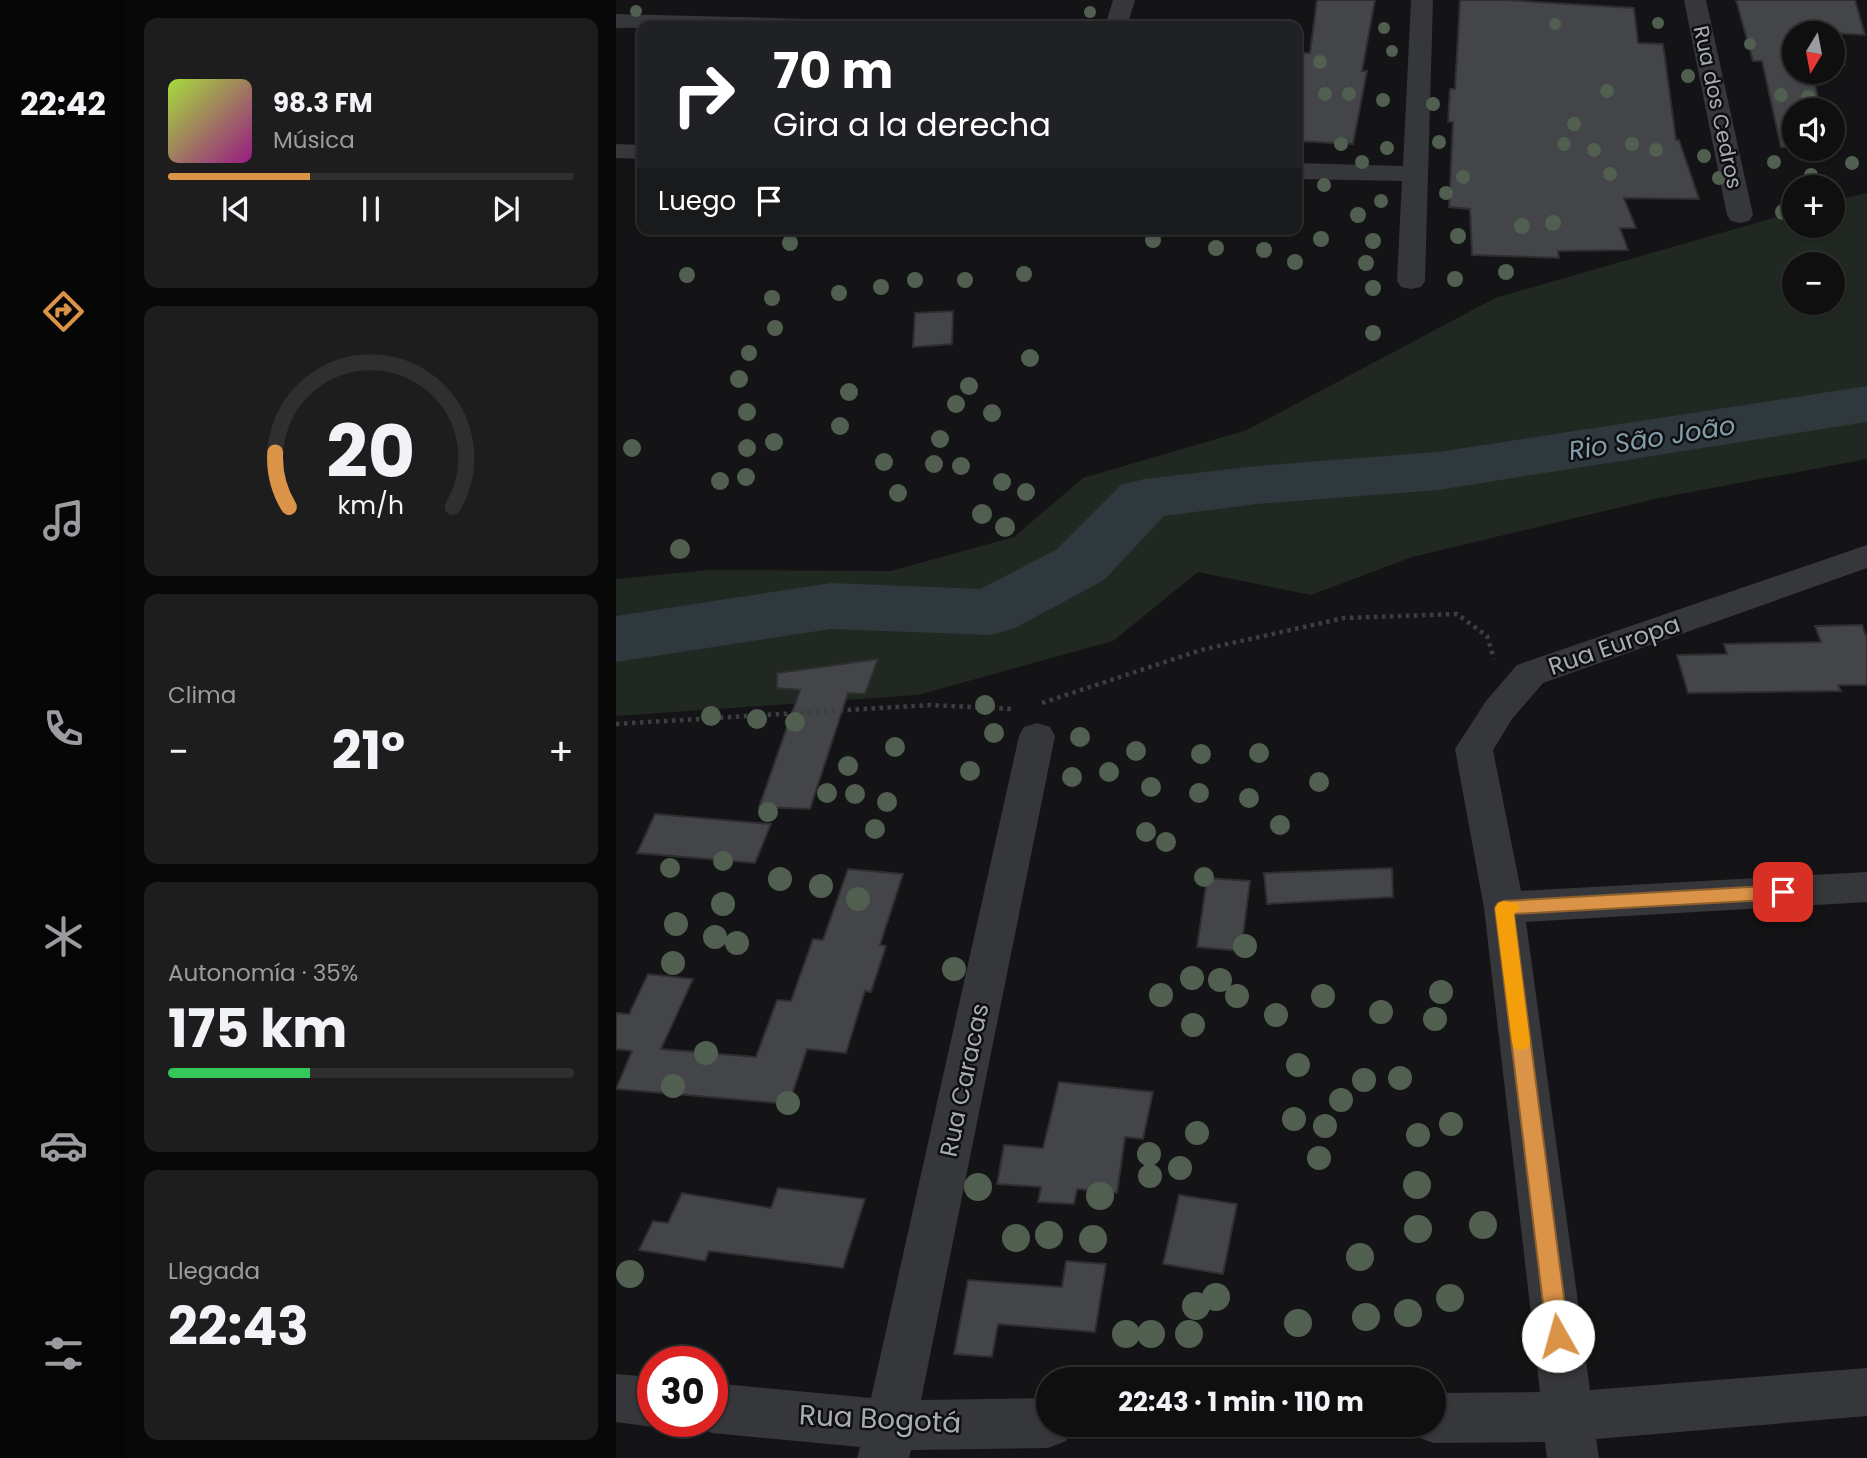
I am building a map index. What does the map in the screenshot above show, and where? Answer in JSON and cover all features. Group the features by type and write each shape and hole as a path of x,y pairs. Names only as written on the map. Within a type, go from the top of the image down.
{"street":[{"path":"616,7 621,0"},
{"path":"1118,21 1124,0"},
{"path":"1412,281 1422,0"},
{"name":"Rua dos Cedros","path":"1695,0 1740,215"},
{"path":"616,21 637,22"},
{"path":"616,151 637,152"},
{"path":"1302,171 1415,174"},
{"name":"Rua Europa","path":"1571,1437 1504,908 1474,749 1507,701 1530,674 1867,556"},
{"name":"Rua Caracas","path":"887,1441 1030,723"},
{"path":"1504,908 1867,887"},
{"path":"1446,1420 1571,1437 1867,1392"},
{"path":"616,1398 637,1400"},
{"name":"Rua Bogotá","path":"728,1411 887,1441 1036,1424"}],"path":[{"path":"616,724 930,705 1030,723 1201,650 1345,618 1457,614 1488,636 1507,701"}],"shaded area":[{"path":"1867,193 1867,459 1659,498 1412,557 1311,595 1198,572 1113,641 918,695 616,716 616,579 709,570 891,571 1014,537 1083,478 1247,430 1495,298 1782,215 1782,238 1845,238 1845,198"}],"building":[{"path":"1317,0 1375,0 1362,71 1367,71 1353,144 1302,141 1302,53 1310,53"},
{"path":"1460,0 1634,8 1638,43 1663,44 1676,140 1679,140 1699,199 1624,198 1636,228 1620,228 1628,250 1558,251 1559,258 1472,255 1470,209 1449,207 1453,122 1448,122 1450,89 1455,89"},
{"path":"1736,0 1855,0 1865,35 1845,34 1845,21 1782,21 1782,84 1815,84 1818,98 1782,98 1782,147 1762,61 1753,61"},
{"path":"953,311 952,344 913,347 915,313"},
{"path":"1862,625 1867,638 1867,685 1838,685 1841,691 1688,693 1677,655 1727,654 1724,644 1821,642 1815,626"},
{"path":"878,659 865,694 848,693 810,809 759,807 800,690 777,688 777,673"},
{"path":"655,814 771,824 755,863 637,853"},
{"path":"1392,868 1393,897 1267,904 1264,873"},
{"path":"848,869 903,874 880,945 886,946 871,992 865,991 846,1053 807,1049 789,1104 616,1089 632,1051 616,1049 616,1013 629,1014 648,974 693,979 661,1049 756,1057 777,1000 791,1001 813,939 823,940"},
{"path":"1207,878 1250,881 1241,951 1197,947"},
{"path":"1059,1082 1153,1092 1143,1139 1125,1137 1117,1193 1077,1189 1074,1204 1038,1202 1041,1187 997,1184 1004,1145 1043,1148"},
{"path":"778,1188 865,1199 843,1268 709,1251 705,1261 639,1250 653,1221 668,1223 682,1193 771,1208"},
{"path":"1179,1195 1237,1204 1223,1274 1163,1264"},
{"path":"1066,1261 1106,1264 1095,1332 998,1324 992,1357 954,1354 968,1280 1062,1287"}],"waterway":[{"name":"Rio São João","path":"616,639 831,606 991,612 1080,565 1144,499 1257,485 1438,471 1867,404"}],"slow traffic":[{"path":"1511,908 1504,908 1521,1042"}],"route":[{"path":"1558,1336 1504,908 1783,892"}]}
